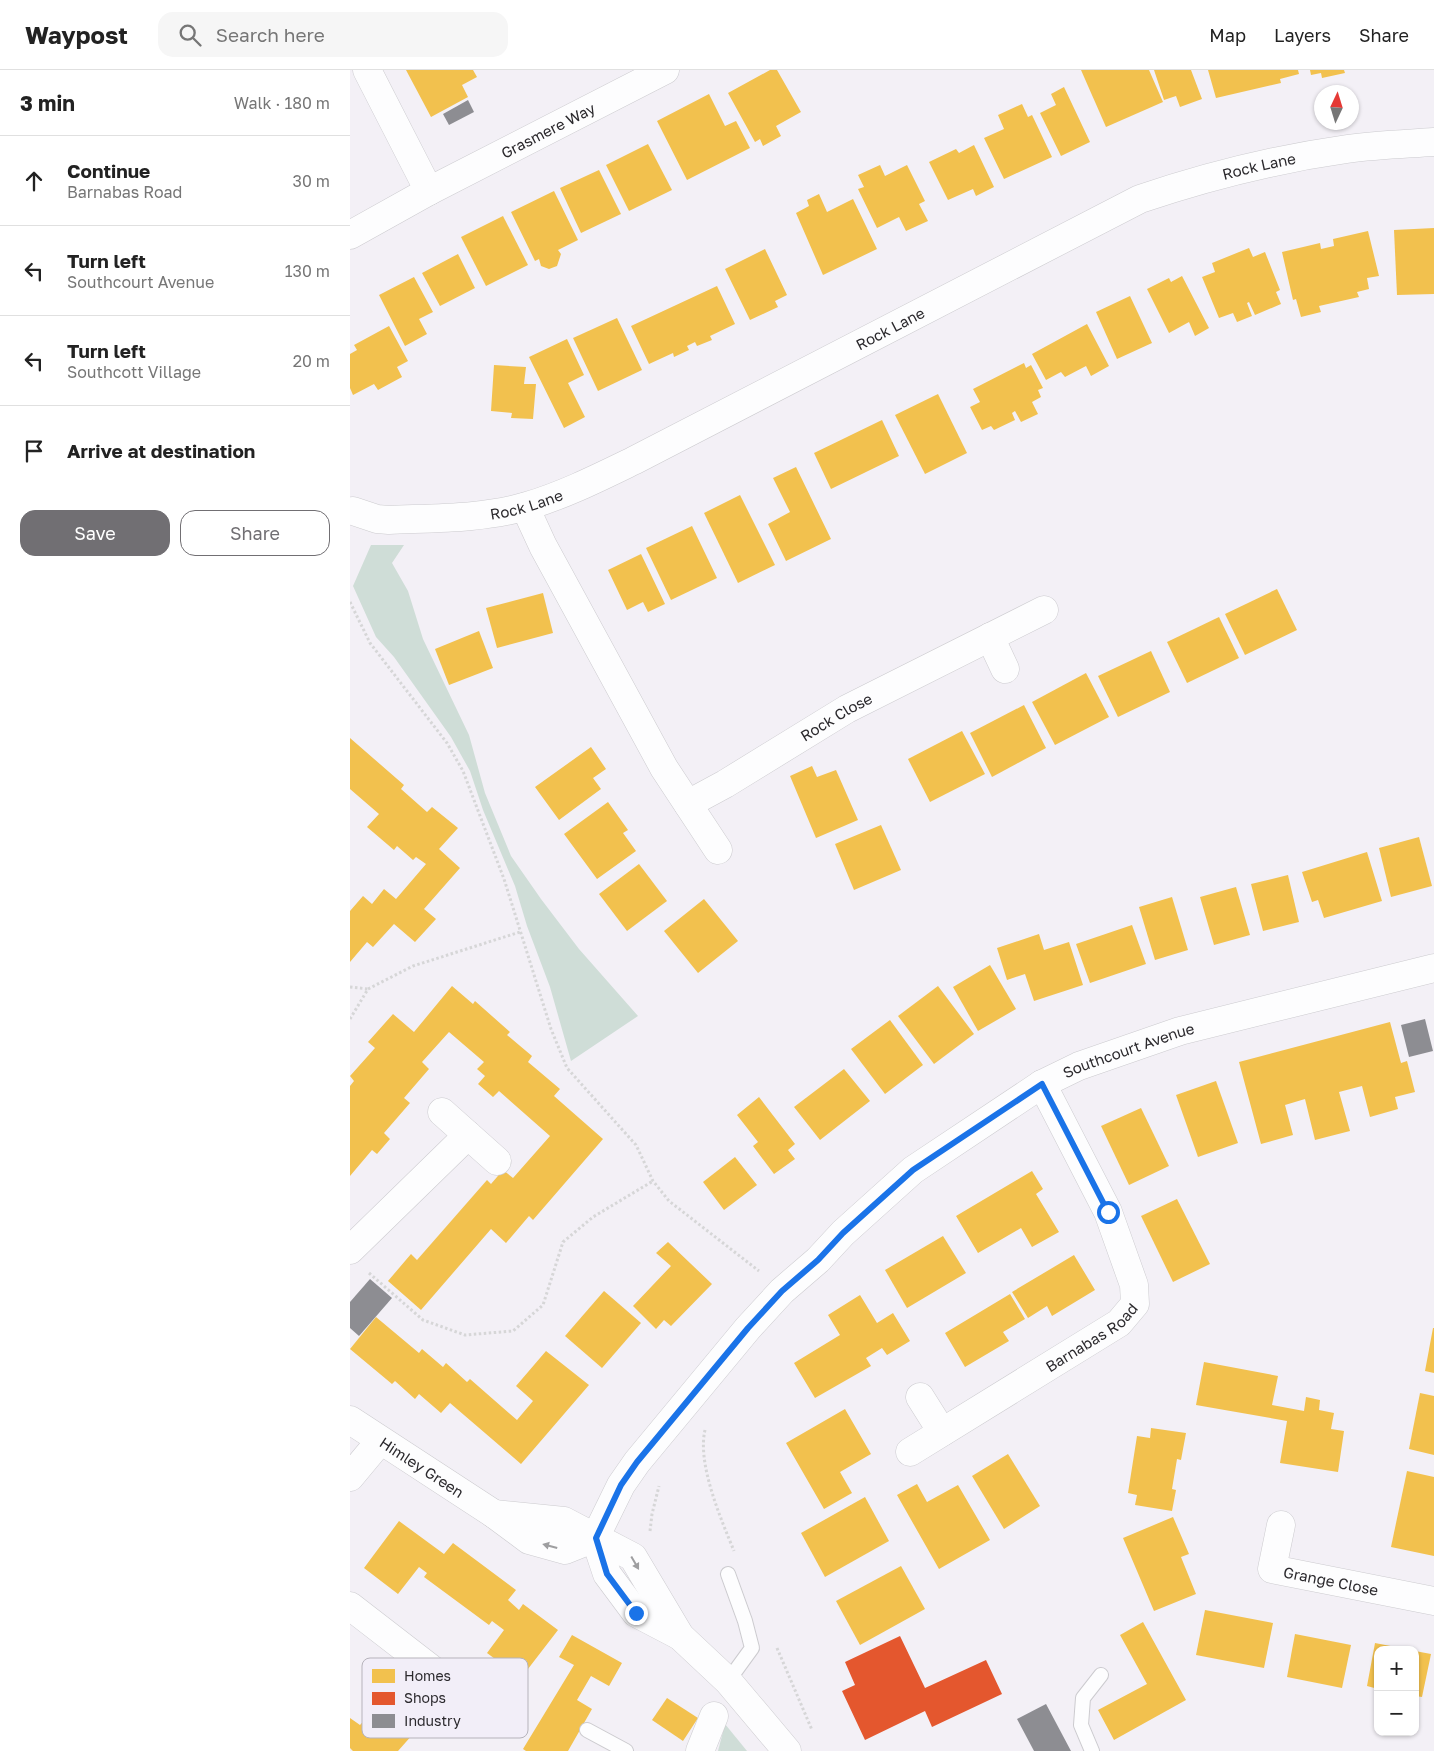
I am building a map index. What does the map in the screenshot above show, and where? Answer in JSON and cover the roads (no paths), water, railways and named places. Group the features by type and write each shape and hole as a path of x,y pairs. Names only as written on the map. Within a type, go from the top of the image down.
{"street":[{"path":"367,70 429,191"},
{"name":"Grasmere Way","path":"350,235 429,191 665,70"},
{"name":"Rock Lane","path":"354,511 377,519 389,520 470,516 525,507 565,493 633,462 1140,199 1199,179 1263,163 1349,148 1434,142"},
{"path":"525,507 543,546 664,768 718,850"},
{"name":"Rock Close","path":"688,804 725,784 847,709 1044,610"},
{"path":"990,637 1005,669"},
{"name":"Southcourt Avenue","path":"596,1538 621,1485 637,1462 748,1328 782,1291 818,1260 843,1233 913,1170 1042,1084 1079,1066 1180,1031 1434,968"},
{"name":"Barnabas Road","path":"910,1452 1118,1323 1136,1304 1134,1285 1108,1212 1042,1084"},
{"path":"442,1112 497,1161"},
{"path":"357,1259 468,1135"},
{"path":"920,1397 942,1432"},
{"name":"Himley Green","path":"350,1420 494,1514 564,1522 596,1538"},
{"path":"350,1477 380,1441"},
{"name":"Grange Close","path":"1281,1525 1272,1569 1434,1601"},
{"path":"596,1538 607,1574 636,1613 680,1636 728,1681 786,1751"},
{"path":"350,1606 418,1658"},
{"path":"700,1751 714,1716"}],"lane":[{"path":"728,1574 745,1621 752,1648 728,1681"},
{"path":"1092,1751 1081,1725 1083,1698 1101,1675"},
{"path":"587,1730 626,1751"}]}
